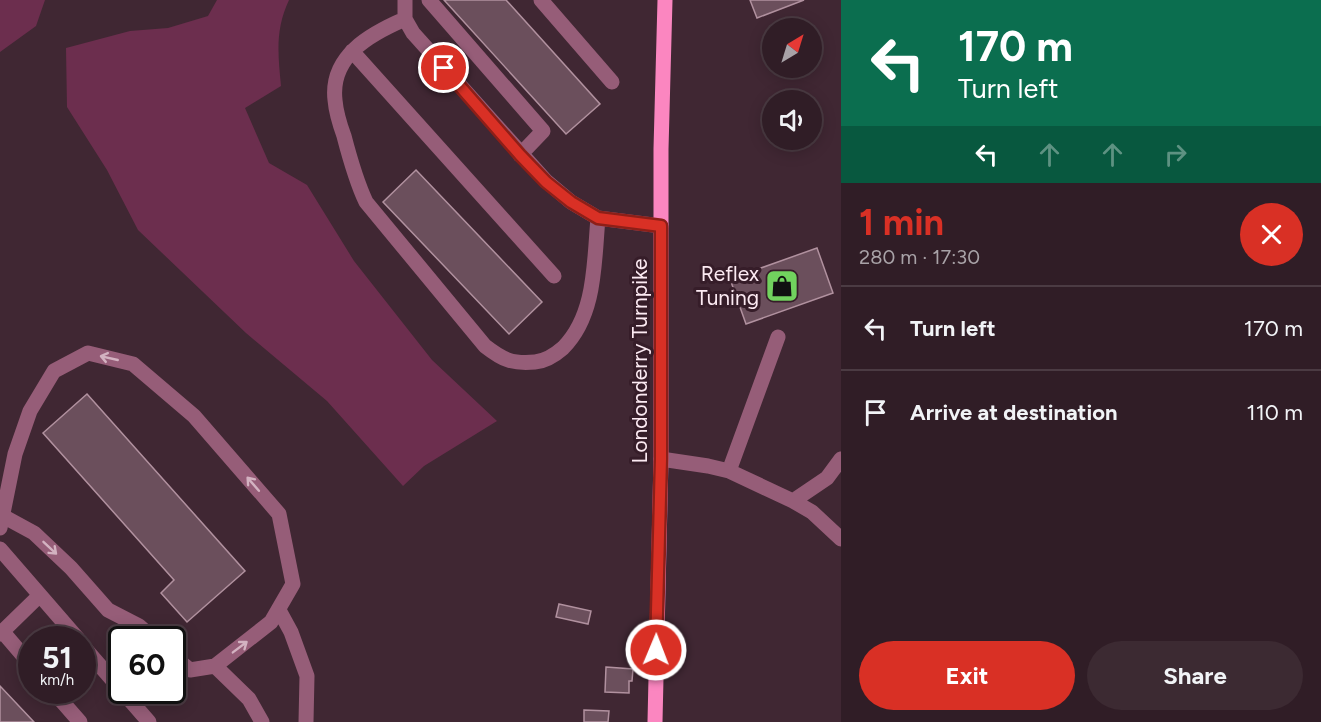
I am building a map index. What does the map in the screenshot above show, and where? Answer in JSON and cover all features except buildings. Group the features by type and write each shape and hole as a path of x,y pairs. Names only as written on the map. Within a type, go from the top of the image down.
{"main road":[{"name":"Londonderry Turnpike","path":"655,722 661,459 661,226 665,0"}],"street":[{"path":"405,0 405,19 413,33 546,182 571,202 598,218 661,226"},
{"path":"429,0 543,131 520,155"},
{"path":"541,0 612,82"},
{"path":"405,19 378,31 352,51 341,65 334,84 335,101 356,181 366,202 485,346 502,359 520,363 542,362 557,354 571,340 581,323 592,283 598,218"},
{"path":"352,51 554,276"},
{"path":"729,471 778,337"},
{"path":"139,626 108,610 71,568 34,533 1,522 15,454 30,411 54,371 87,353 133,364 194,417 279,514 293,584 279,610 271,622 214,666 190,670 186,667"},
{"path":"661,459 729,471 812,512 841,539"},
{"path":"793,501 827,478 841,459"},
{"path":"0,549 67,626"},
{"path":"18,651 1,632 40,595"},
{"path":"279,610 291,632 307,676 306,722"},
{"path":"96,661 149,722"},
{"path":"214,666 249,699 262,722"},
{"path":"64,704 80,722"}],"shaded area":[{"path":"0,0 45,0 36,26 0,52"},
{"path":"217,0 289,0 280,32 281,86 245,108 269,163 307,185 354,261 432,360 497,421 424,466 403,486 327,401 246,333 138,230 107,170 67,107 66,48 130,31 168,28 208,16"}],"place":[{"name":"Reflex Tuning","path":"782,286"}],"route":[{"path":"444,68 520,155 546,182 571,202 598,218 661,226 661,459 656,650"}]}
